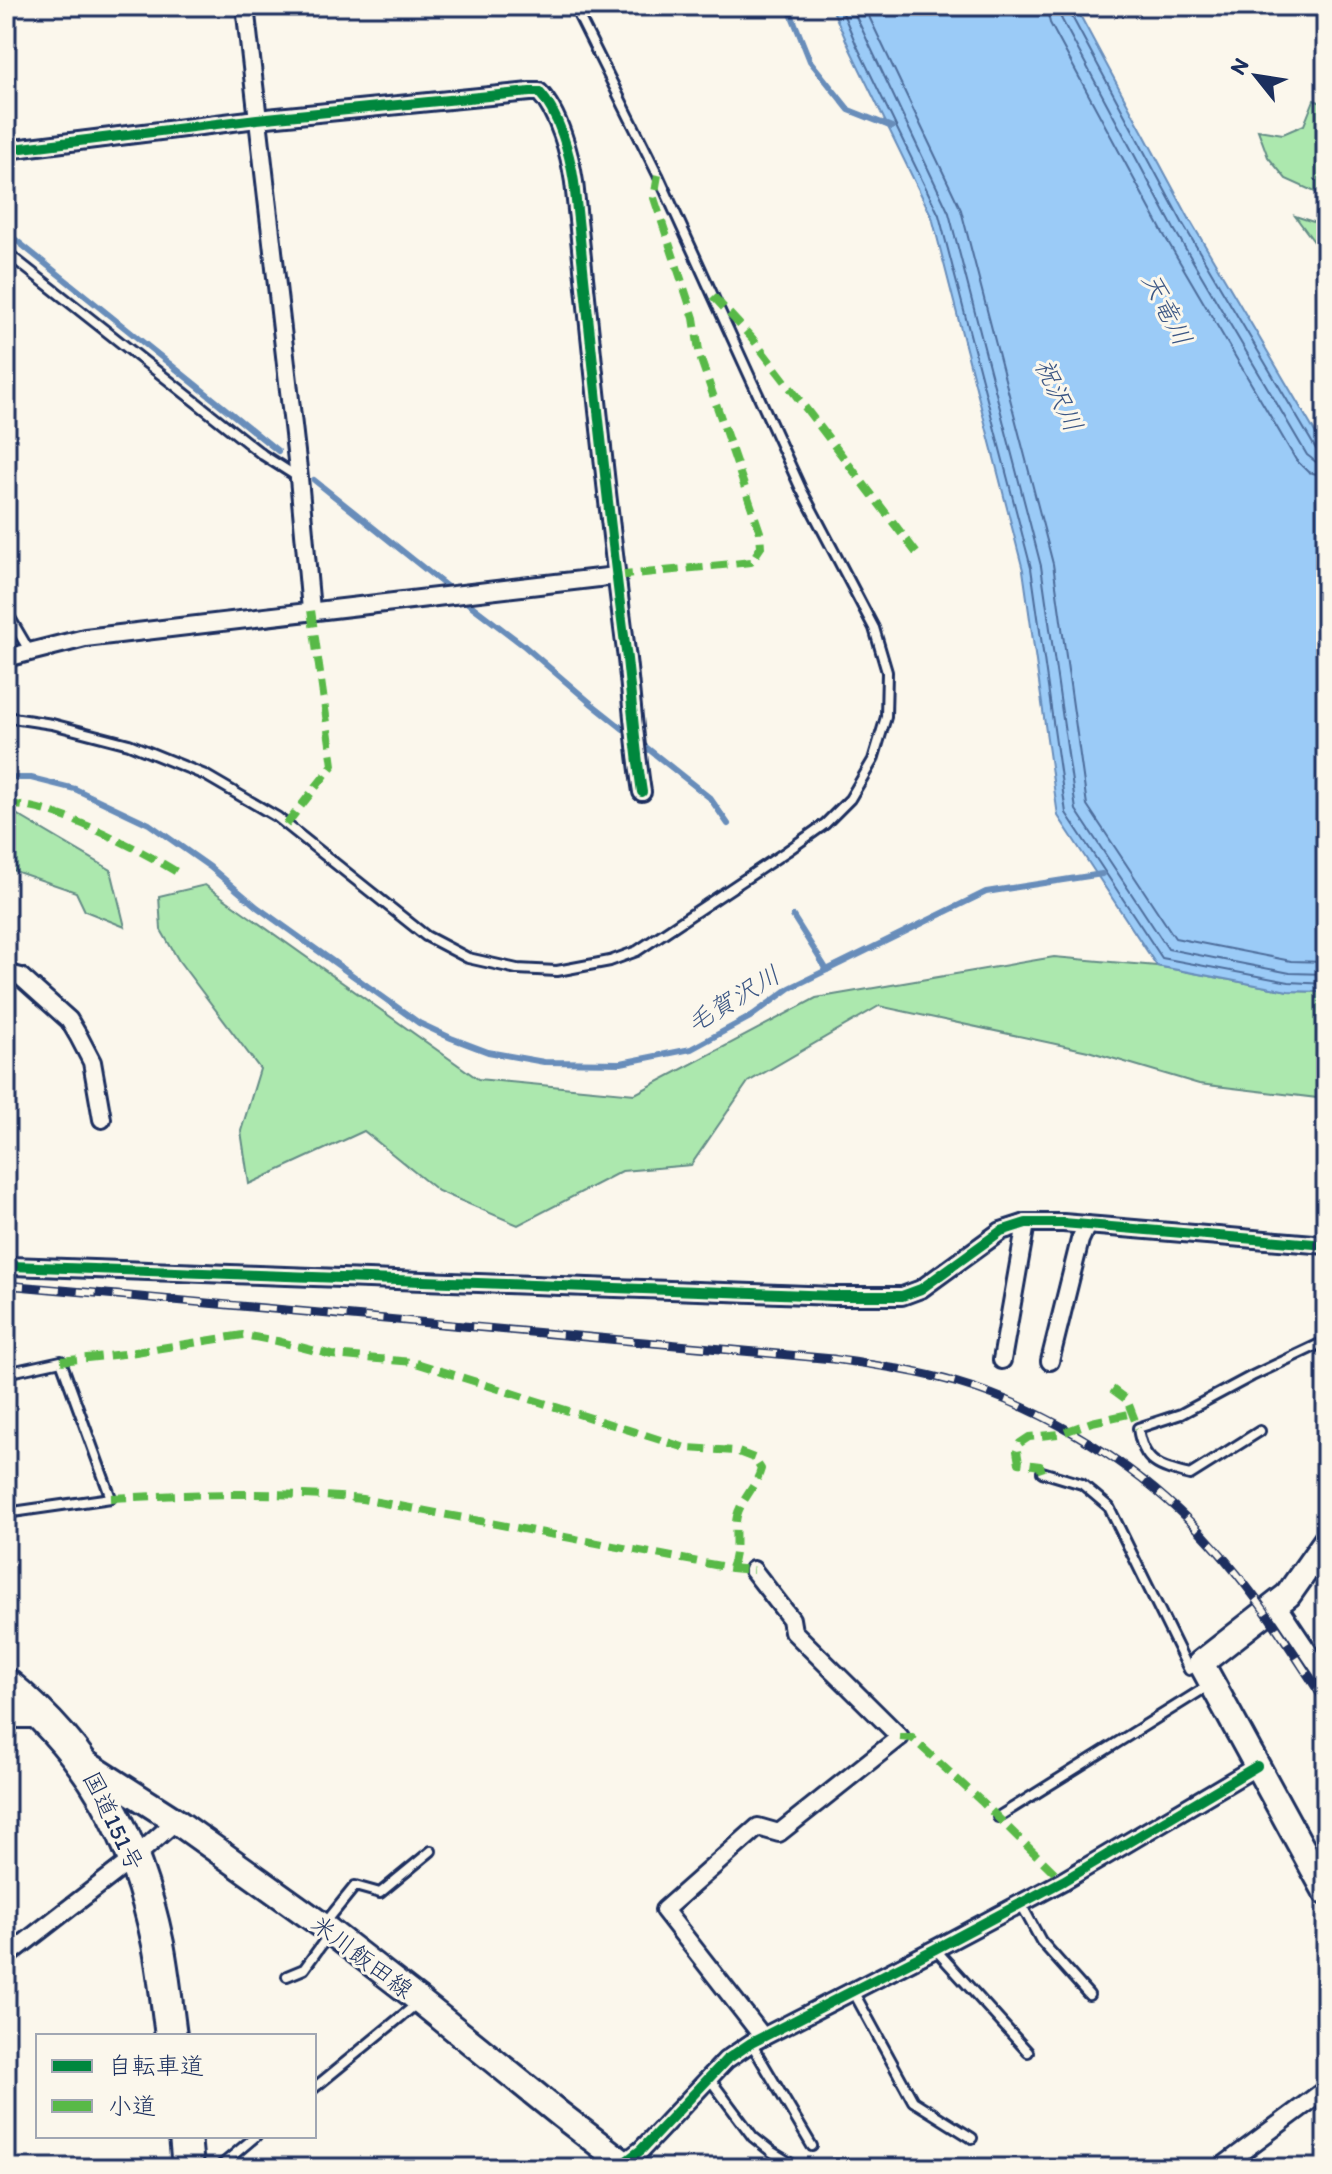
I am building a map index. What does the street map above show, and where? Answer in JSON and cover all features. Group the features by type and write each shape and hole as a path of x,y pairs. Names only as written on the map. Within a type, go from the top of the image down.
{"highway":[{"name":"国道151号","path":"6,1684 46,1719 82,1761 106,1799 134,1858 158,1946 171,2034"},
{"path":"185,2138 188,2168"}],"main road":[{"path":"1326,1541 1288,1595 1207,1673 1326,1892"},
{"name":"米川飯田線","path":"82,1761 176,1821 327,1929 623,2166"}],"street":[{"path":"245,6 299,478 311,610"},
{"path":"6,150 257,119 539,92 551,109 571,161 642,792"},
{"path":"6,658 85,638 616,576"},
{"path":"6,978 13,975 21,977 69,1020 92,1062 102,1119"},
{"path":"1002,1360 1026,1223"},
{"path":"6,1263 11,1266 408,1282 902,1296 921,1289 1001,1231 1026,1223 1087,1225 1326,1245"},
{"path":"1050,1361 1080,1240 1087,1225"},
{"path":"753,1570 791,1619 793,1631 900,1737 779,1833 758,1827 664,1910 757,2040"},
{"path":"1277,1605 1326,1678"},
{"path":"6,1710 16,1719 46,1719"},
{"path":"623,2166 726,2060 757,2040 1063,1881 1257,1766"},
{"path":"6,1957 134,1858 176,1821"},
{"path":"1220,2168 1326,2089"}],"lane":[{"path":"6,717 52,724 129,744 205,775 277,817 426,936 468,958 517,969 557,971 610,961 637,951 825,824 850,799 873,760 886,717 887,672 874,628 801,489 658,175 574,6"},
{"path":"6,252 263,455 299,478"},
{"path":"6,611 31,652"},
{"path":"1260,1431 1190,1475 1163,1469 1147,1456 1140,1443 1138,1428 1181,1414 1326,1341"},
{"path":"6,1373 61,1361 111,1498 6,1513"},
{"path":"1042,1472 1082,1484 1109,1507 1189,1670 1207,1673"},
{"path":"998,1817 1207,1673"},
{"path":"287,1976 304,1969 355,1886 380,1893 431,1851"},
{"path":"1020,1903 1041,1941 1089,1995"},
{"path":"935,1949 1028,2052"},
{"path":"853,1991 913,2101 972,2138"},
{"path":"316,2086 420,2001"},
{"path":"757,2040 812,2146"},
{"path":"708,2077 753,2137 798,2168"},
{"path":"218,2168 254,2138"}],"green space":[{"path":"1314,100 1326,108 1326,197 1286,179 1268,157 1258,130 1283,134 1304,125"},
{"path":"1295,216 1326,226 1326,258"},
{"path":"6,814 16,814 111,870 125,927 85,911 76,892 6,868"},
{"path":"205,885 478,1079 635,1094 816,998 1054,957 1157,966 1288,991 1326,992 1326,1099 1199,1084 1088,1051 879,1006 748,1082 691,1165 622,1171 518,1225 438,1191 364,1131 249,1184 241,1131 260,1069 179,961 161,930 159,896"}],"water":[{"name":"天竜川","path":"831,6 1075,6 1190,220 1326,451 1326,992 1288,991 1157,966 1058,816 1023,570 932,217"}],"waterway":[{"name":"祝沢川","path":"788,6 810,61 849,110 892,127"},
{"path":"6,232 278,451"},
{"path":"314,480 451,590"},
{"path":"460,597 710,798 728,824"},
{"name":"毛賀沢川","path":"6,778 31,778 75,789 149,824 210,867 257,907 419,1023 488,1052 544,1062 621,1063 691,1049 750,1017 790,988 986,892 1102,874"},
{"path":"793,916 827,970"}],"railway":[{"path":"6,1285 833,1359 958,1383 1017,1405 1075,1434 1155,1489 1200,1531 1240,1577 1326,1703"}],"marked path":[{"path":"616,576 751,562 761,547 760,532 700,357 694,318 654,198 658,175"},
{"path":"713,296 752,338 918,555"},
{"path":"286,825 333,765 311,610"},
{"path":"6,805 25,806 71,819 120,841 180,874"},
{"path":"61,1361 243,1335 332,1355 413,1362 686,1448 736,1451 754,1458 761,1469 737,1516 735,1555 731,1568"},
{"path":"1112,1389 1127,1400 1138,1428"},
{"path":"1042,1472 1040,1466 1019,1463 1017,1451 1020,1443 1029,1437 1059,1434 1092,1422 1133,1413"},
{"path":"111,1498 268,1494 362,1499 753,1570"},
{"path":"900,1737 912,1738 1063,1881"}],"cycle path":[{"path":"6,150 257,119 539,92 558,123 574,182 642,792"},
{"path":"6,1263 11,1266 902,1296 921,1289 1001,1231 1026,1223 1063,1223 1326,1245"},
{"path":"617,2168 641,2150 726,2060 751,2043 1063,1881 1257,1766"}]}
